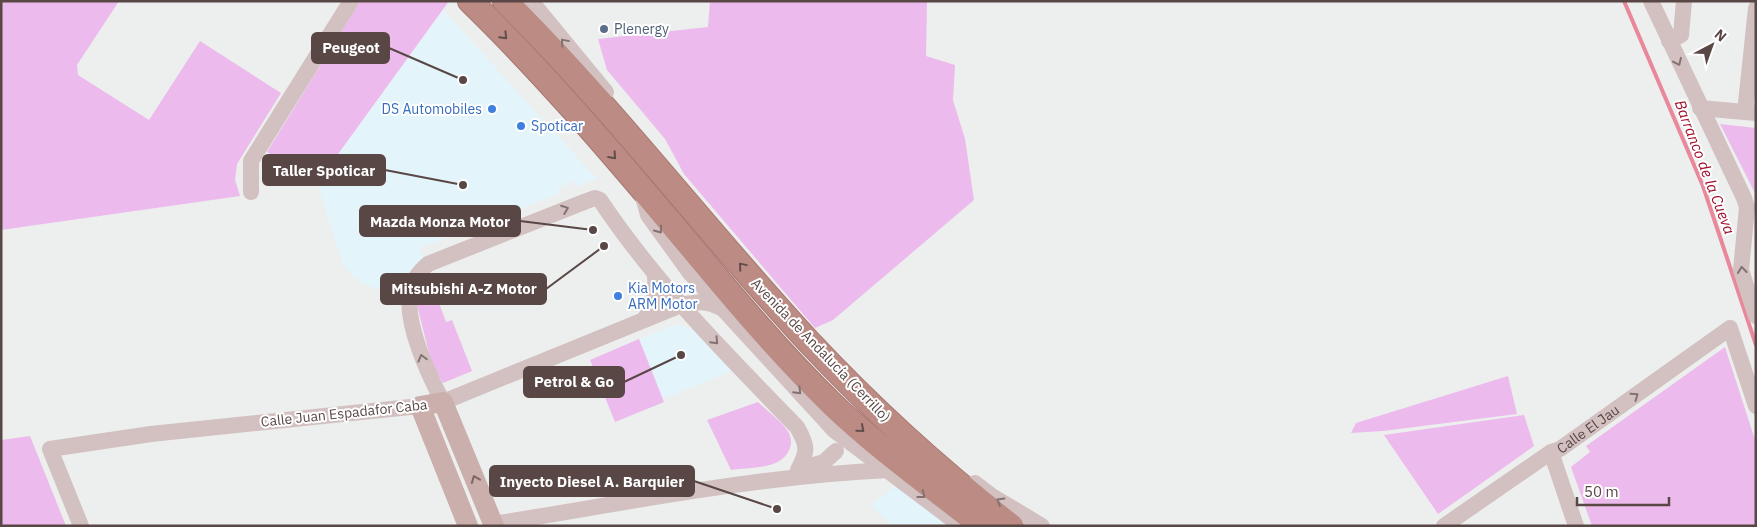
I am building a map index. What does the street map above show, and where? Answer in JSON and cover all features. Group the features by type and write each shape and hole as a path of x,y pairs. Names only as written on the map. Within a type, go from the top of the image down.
{"highway":[{"name":"Avenida de Andalucía (Cerrillo)","path":"470,1 526,59 640,186 753,320 832,404 912,472 982,526"},
{"name":"Avenida de Andalucía (Cerrillo)","path":"506,1 553,48 810,342 857,392 908,440 1011,526"}],"main road":[{"name":"Calle Juan Espadafor Caba","path":"420,406 443,402"},
{"path":"443,402 492,525"},
{"path":"420,406 468,526"}],"street":[{"path":"251,192 251,161 352,1"},
{"path":"531,1 656,150 669,179"},
{"path":"1651,1 1700,108 1750,199 1747,207 1741,270 1756,316"},
{"path":"1668,41 1681,35 1684,1"},
{"path":"1700,108 1750,113 1756,8"},
{"path":"640,186 648,215 690,273 764,356 834,430 961,526"},
{"path":"443,402 425,369 409,307 412,283 428,264 594,198 600,200 655,276 797,427 805,441 806,456 798,470"},
{"path":"681,305 690,288 690,273"},
{"path":"645,319 656,293 655,276"},
{"name":"Calle Juan Espadafor Caba","path":"443,402 681,305 699,301 711,302 721,308"},
{"path":"753,320 764,356"},
{"name":"Calle El Jau","path":"1444,526 1551,452 1560,449 1730,328 1756,406"},
{"name":"Calle Juan Espadafor Caba","path":"81,526 50,449 151,434 420,406"},
{"path":"834,430 836,451 842,462 854,471"},
{"path":"908,440 939,456 992,496 1042,526"},
{"path":"778,478 824,462 836,451"},
{"path":"1551,452 1576,526"},
{"path":"492,525 778,478 854,471 889,470"}],"shaded area":[{"path":"1,1 119,1 77,65 78,75 149,120 200,41 281,93 237,164 235,180 240,196 1,230"},
{"path":"360,1 449,1 317,183 267,152"},
{"path":"710,1 927,1 926,56 955,65 953,100 965,139 974,200 833,320 815,328 684,174 665,139 607,70 598,39 708,27"},
{"path":"443,10 597,179 576,187 573,181 558,188 559,194 420,248 424,257 408,275 403,286 401,304 389,293 361,283 351,275 343,264 317,183"},
{"path":"1720,124 1756,128 1756,195"},
{"path":"428,273 446,322 452,320 472,371 443,383 432,365 417,305 421,284"},
{"path":"678,324 695,331 732,371 663,399 639,339"},
{"path":"639,339 664,402 615,422 590,360"},
{"path":"1725,347 1756,443 1756,526 1592,526 1571,467 1590,452 1586,446"},
{"path":"1508,376 1517,414 1383,431 1351,433 1356,423"},
{"path":"758,402 787,430 791,439 790,448 786,455 773,464 756,468 731,470 707,420"},
{"path":"1524,415 1534,446 1438,514 1384,435"},
{"path":"30,436 66,526 1,526 1,440"},
{"path":"898,484 955,526 891,526 871,505"}],"waterway":[{"name":"Barranco de la Cueva","path":"1624,1 1703,186 1756,345"}],"place":[{"name":"Plenergy","path":"604,29"},
{"name":"Peugeot","path":"463,80"},
{"name":"DS Automobiles","path":"492,109"},
{"name":"Spoticar","path":"521,126"},
{"name":"Taller Spoticar","path":"463,185"},
{"name":"Mazda Monza Motor","path":"593,230"},
{"name":"Mitsubishi A-Z Motor","path":"604,246"},
{"name":"Kia Motors ARM Motor","path":"618,296"},
{"name":"Petrol & Go","path":"681,355"},
{"name":"Inyecto Diesel A. Barquier","path":"777,509"}]}
